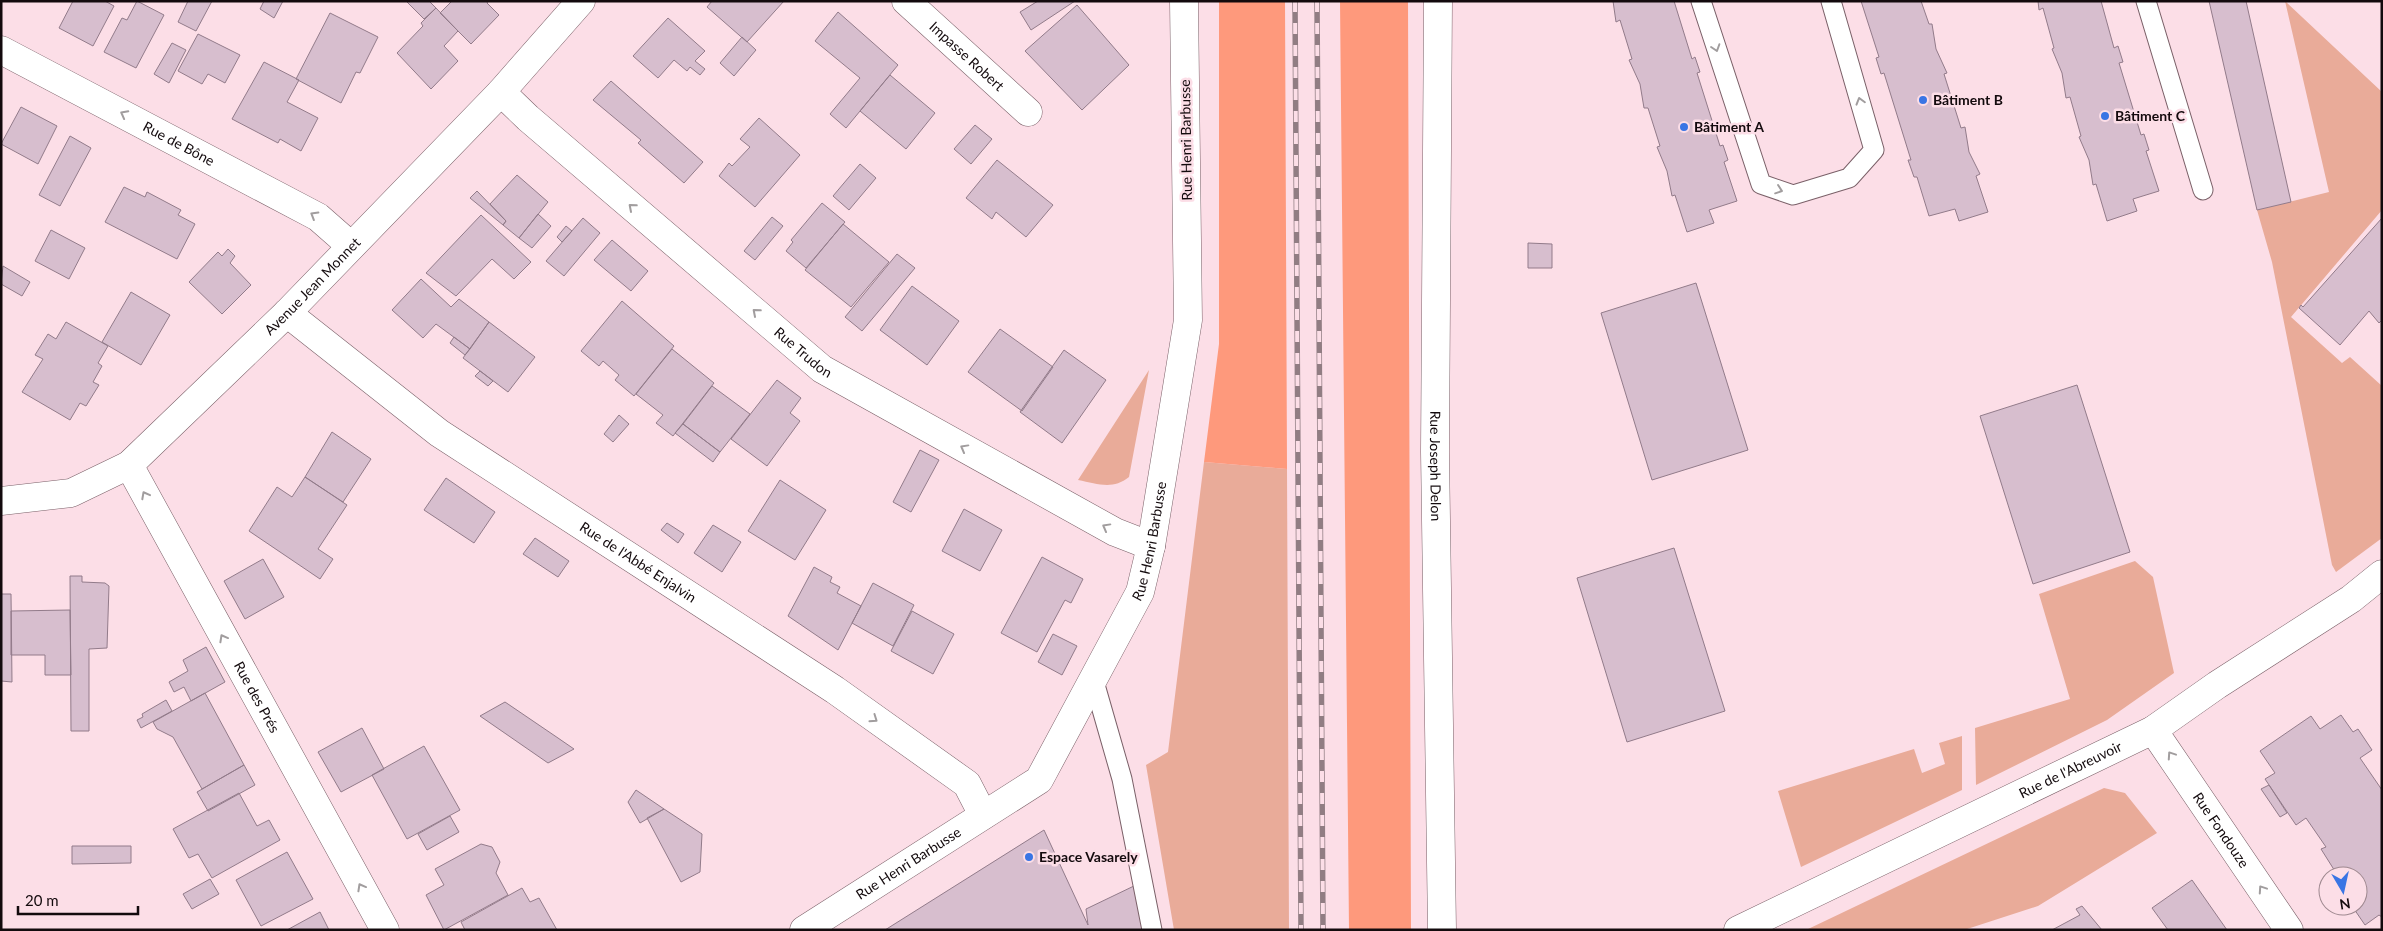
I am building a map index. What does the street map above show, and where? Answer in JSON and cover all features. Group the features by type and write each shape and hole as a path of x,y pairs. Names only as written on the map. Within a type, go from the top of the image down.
{"street":[{"name":"Avenue Jean Monnet","path":"1,501 71,494 129,465 287,314 501,92 581,1"},
{"name":"Impasse Robert","path":"906,1 1028,112"},
{"name":"Rue Henri Barbusse","path":"804,930 1039,780 1140,592 1151,546 1188,320 1184,1"},
{"name":"Rue Joseph Delon","path":"1438,1 1435,452 1442,930"},
{"name":"Rue de Bône","path":"1,50 318,217 351,246"},
{"name":"Rue Trudon","path":"501,92 528,118 822,369 1115,532 1151,546"},
{"name":"Rue de l'Abbé Enjalvin","path":"287,314 439,433 835,690 967,784 983,815"},
{"name":"Rue des Prés","path":"129,465 385,930"},
{"name":"Rue de l'Abreuvoir","path":"1738,930 2153,730 2217,685 2352,599 2382,574"},
{"name":"Rue Fondouze","path":"2153,730 2289,930"}],"lane":[{"path":"1701,1 1761,184 1793,195 1849,178 1874,150 1831,1"},
{"path":"2146,1 2203,190"},
{"path":"1093,678 1122,779 1152,930"}],"shaded area":[{"path":"1219,1 1285,1 1287,469 1204,462 1219,344"},
{"path":"1340,1 1408,1 1411,930 1349,930"},
{"path":"2285,1 2382,92 2382,210 2291,317 2342,363 2350,357 2382,386 2382,538 2336,572 2332,565 2272,262 2257,210 2329,192"},
{"path":"1149,370 1129,477 1117,484 1111,485 1078,480"},
{"path":"1204,462 1287,469 1289,930 1174,930 1146,765 1168,752"},
{"path":"2135,561 2153,577 2174,673 2107,720 1976,785 1975,728 2070,699 2039,594"},
{"path":"1962,736 1962,790 1801,867 1778,791 1914,749 1922,773 1945,764 1939,743"},
{"path":"2104,788 2125,793 2157,833 2038,906 1964,930 1806,930"}],"building":[{"path":"73,1 105,1 114,6 93,46 59,28"},
{"path":"137,1 164,15 136,68 104,52 122,18 127,20"},
{"path":"188,1 212,1 196,31 178,22"},
{"path":"264,1 283,1 274,18 260,9"},
{"path":"406,1 429,1 436,8 424,19"},
{"path":"452,1 488,1 487,3 499,15 471,44 440,13"},
{"path":"712,1 784,1 747,42 707,7"},
{"path":"1038,1 1075,1 1031,30 1020,12"},
{"name":"Bâtiment A","path":"1613,1 1674,1 1692,59 1695,57 1700,72 1697,73 1720,146 1723,145 1728,160 1724,162 1737,201 1709,210 1714,223 1687,232 1675,195 1672,196 1667,171 1657,147 1660,146 1648,108 1644,108 1640,84 1629,60 1632,59 1620,20 1616,22"},
{"name":"Bâtiment B","path":"1861,1 1921,1 1929,24 1932,24 1936,49 1947,73 1944,74 1961,128 1965,127 1969,152 1980,174 1976,176 1988,212 1959,221 1955,209 1929,216 1917,177 1914,177 1908,160 1911,160 1884,73 1881,74 1876,58 1879,57"},
{"name":"Bâtiment C","path":"2038,1 2101,1 2114,48 2118,46 2123,62 2119,63 2141,135 2144,134 2149,150 2146,151 2159,191 2133,199 2137,211 2107,221 2096,184 2093,185 2089,160 2079,137 2081,136 2070,97 2066,98 2062,73 2052,49 2054,48 2043,8 2039,10"},
{"path":"2209,1 2246,1 2291,202 2257,210"},
{"path":"1077,5 1129,65 1082,110 1025,51"},
{"path":"436,8 458,31 444,46 458,61 431,89 397,53 423,26 421,23"},
{"path":"838,12 898,65 846,128 830,114 860,78 815,41"},
{"path":"330,13 378,37 360,73 356,72 341,103 296,79"},
{"path":"668,18 705,51 695,61 705,69 700,75 690,67 687,71 674,60 658,78 633,56"},
{"path":"198,34 240,55 225,83 208,74 202,84 178,71"},
{"path":"742,37 756,50 734,76 720,63"},
{"path":"172,43 186,50 169,83 154,74"},
{"path":"264,62 299,80 287,102 318,118 301,151 280,139 278,143 232,119"},
{"path":"890,75 935,113 906,149 860,111"},
{"path":"611,81 703,162 684,183 638,143 641,140 593,100"},
{"path":"21,107 57,126 38,164 1,144"},
{"path":"759,118 800,155 755,207 719,176 729,163 732,166 750,147 740,139"},
{"path":"975,125 992,139 971,164 954,149"},
{"path":"70,136 91,148 60,206 39,195"},
{"path":"997,160 1053,205 1026,237 996,212 992,219 966,198"},
{"path":"860,164 876,178 849,210 833,196"},
{"path":"517,175 548,202 519,238 503,225 506,221 490,204"},
{"path":"124,187 145,197 147,192 181,210 178,215 195,224 177,259 105,222"},
{"path":"477,191 506,221 503,225 470,198"},
{"path":"822,203 845,222 806,268 786,251 793,242 791,240"},
{"path":"538,214 551,226 532,248 519,238"},
{"path":"481,215 531,262 514,279 492,259 456,296 426,273"},
{"path":"772,217 783,226 755,260 744,251"},
{"path":"583,218 600,233 564,276 546,261"},
{"path":"2382,218 2382,320 2379,323 2369,311 2340,345 2299,308 2301,305 2303,307"},
{"path":"843,224 889,262 851,307 805,270"},
{"path":"566,226 572,231 562,242 557,237"},
{"path":"51,230 85,248 69,279 35,261"},
{"path":"612,240 648,271 631,291 594,260"},
{"path":"1528,243 1552,244 1552,268 1528,268"},
{"path":"228,249 235,256 230,263 251,285 222,314 189,282 218,252 222,256"},
{"path":"897,254 915,268 862,331 845,317"},
{"path":"3,266 30,282 22,296 1,284"},
{"path":"421,279 451,307 459,299 489,322 470,349 436,324 423,338 392,310"},
{"path":"1696,283 1748,450 1652,480 1601,313"},
{"path":"912,286 959,321 927,365 880,330"},
{"path":"131,292 170,315 141,365 102,342"},
{"path":"622,301 674,346 634,396 615,380 619,375 603,361 599,366 581,351"},
{"path":"66,322 108,346 98,363 102,366 93,382 99,385 86,406 80,403 70,420 22,392 43,359 35,355 48,334 56,339"},
{"path":"489,322 535,357 508,392 463,358"},
{"path":"1000,329 1053,367 1022,411 968,372"},
{"path":"454,337 470,349 465,355 450,343"},
{"path":"672,349 714,383 673,436 656,423 663,415 636,394"},
{"path":"1064,350 1106,380 1062,443 1020,412"},
{"path":"480,371 493,381 488,386 475,376"},
{"path":"777,380 801,398 790,413 800,421 767,466 731,439"},
{"path":"2077,385 2130,552 2033,584 1980,416"},
{"path":"712,386 750,414 720,452 683,424"},
{"path":"619,415 629,424 613,442 604,434"},
{"path":"683,424 720,452 713,462 675,433"},
{"path":"332,432 371,459 343,502 305,477"},
{"path":"920,450 939,460 911,512 893,502"},
{"path":"305,477 347,505 318,549 333,559 320,579 249,531 277,487 292,497"},
{"path":"446,478 495,512 474,543 424,510"},
{"path":"780,480 826,510 795,560 748,531"},
{"path":"964,509 1002,530 980,571 942,551"},
{"path":"667,523 684,534 678,543 661,530"},
{"path":"713,525 741,542 722,572 694,553"},
{"path":"535,538 569,561 558,577 523,554"},
{"path":"1674,548 1725,711 1627,742 1577,578"},
{"path":"1042,557 1083,579 1071,603 1065,600 1037,652 1001,633"},
{"path":"263,559 284,597 245,619 224,581"},
{"path":"814,567 832,577 830,582 840,587 837,593 861,606 838,650 788,616"},
{"path":"70,576 82,576 82,582 105,583 109,586 107,648 89,649 89,731 71,731"},
{"path":"873,583 914,605 893,646 852,623"},
{"path":"1,594 11,594 12,682 1,681"},
{"path":"70,610 71,675 45,675 45,655 11,655 11,611"},
{"path":"912,611 954,634 933,674 891,651"},
{"path":"1053,634 1077,646 1062,675 1038,662"},
{"path":"206,647 225,682 191,701 184,687 174,692 169,682 188,671 183,660"},
{"path":"205,693 244,765 202,789 173,737 157,729 153,722"},
{"path":"166,700 172,711 141,728 137,720 143,717 142,714"},
{"path":"505,702 574,749 548,763 480,716"},
{"path":"2341,715 2353,732 2358,729 2372,750 2360,758 2382,790 2382,917 2379,915 2365,925 2359,916 2368,916 2368,866 2332,866 2321,849 2326,847 2306,818 2296,825 2265,779 2275,773 2260,751 2311,716 2320,729"},
{"path":"362,728 384,769 341,792 318,752"},
{"path":"424,746 460,810 407,839 372,775"},
{"path":"244,765 255,785 208,811 197,792"},
{"path":"2269,785 2287,813 2280,817 2261,789"},
{"path":"636,790 664,809 640,823 628,802"},
{"path":"239,793 257,826 269,820 280,840 212,878 198,854 189,858 173,829"},
{"path":"664,809 702,834 700,872 681,882 647,818"},
{"path":"450,816 459,832 427,850 418,834"},
{"name":"Espace Vasarely","path":"1044,830 1088,925 1086,909 1136,885 1145,930 885,930"},
{"path":"481,844 492,847 500,862 496,873 508,895 444,930 426,895 444,885 435,869"},
{"path":"72,846 131,846 131,863 72,864"},
{"path":"287,852 313,899 261,926 236,880"},
{"path":"210,879 219,894 192,909 183,894"},
{"path":"2192,880 2227,930 2168,930 2152,908"},
{"path":"522,888 530,902 539,898 557,930 465,930 461,922"},
{"path":"2082,906 2102,930 2052,930 2080,915 2076,909"},
{"path":"320,912 329,930 287,930"}],"railway":[{"path":"1295,1 1301,930"},
{"path":"1317,1 1323,930"}],"place":[{"name":"Bâtiment B","path":"1923,100"},
{"name":"Bâtiment C","path":"2105,116"},
{"name":"Bâtiment A","path":"1684,127"},
{"name":"Espace Vasarely","path":"1029,857"}]}
